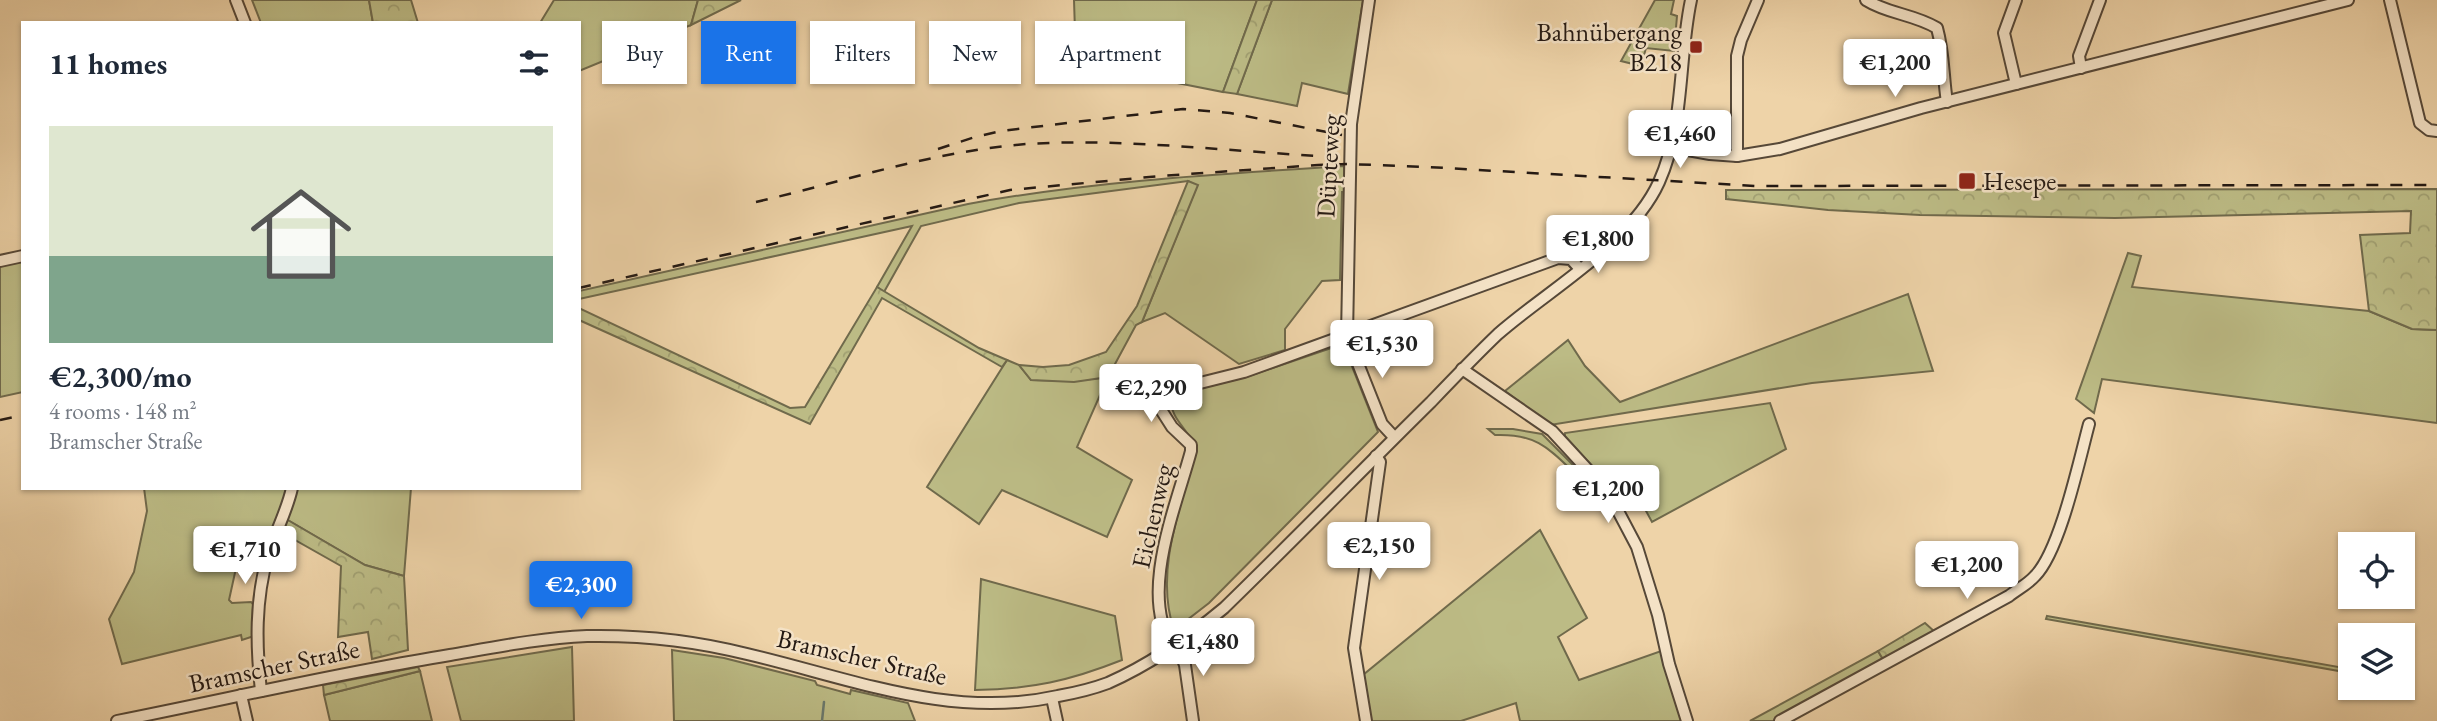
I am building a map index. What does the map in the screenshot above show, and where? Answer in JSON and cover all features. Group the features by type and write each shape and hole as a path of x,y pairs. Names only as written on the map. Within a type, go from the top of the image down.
{"street":[{"path":"236,0 244,21"},
{"name":"Düpteweg","path":"1347,336 1351,124 1369,0"},
{"name":"Bramscher Straße","path":"117,721 424,659 539,640 589,636 653,639 745,653 915,697 973,703 1009,703 1052,698 1106,684 1175,646 1224,608 1462,369 1519,316 1616,237 1643,206 1659,181 1671,147 1679,106 1691,0"},
{"path":"1737,156 1737,55 1758,0"},
{"path":"1866,0 1879,8 1924,20 1937,28 1944,61 1947,102"},
{"path":"1901,12 1906,0"},
{"path":"2016,0 2004,33 2017,84"},
{"path":"2081,68 2079,56 2100,0"},
{"path":"2300,0 2303,12"},
{"path":"1671,147 1737,156 1780,149 1947,102 2348,0"},
{"path":"2390,0 2420,123 2437,131"},
{"path":"0,261 21,257"},
{"name":"Eichenweg","path":"1175,646 1166,636 1158,588 1162,557 1191,445 1172,427 1159,409 1156,402 1158,396 1244,372 1558,258 1571,259 1580,269"},
{"path":"1347,336 1382,424 1394,437"},
{"path":"1462,369 1552,431 1598,481 1618,511 1637,547 1687,721"},
{"path":"1780,721 2009,596 2035,577 2043,566 2062,521 2089,424"},
{"path":"1366,721 1354,648 1380,462 1376,456"},
{"path":"261,691 258,600 268,557 291,490"},
{"path":"1175,646 1185,664 1193,721"},
{"path":"241,695 247,721"},
{"path":"1052,698 1057,721"}],"green space":[{"path":"252,0 369,0 373,21 260,21"},
{"path":"369,0 411,0 417,21 373,21"},
{"path":"554,0 698,0 691,25 687,27 687,21 602,21 602,62 581,70 581,21 541,21"},
{"path":"698,0 741,0 691,25"},
{"path":"1074,0 1257,0 1223,92 1182,84 1185,84 1185,21 1075,21"},
{"path":"1257,0 1272,0 1237,94 1223,92"},
{"path":"1272,0 1363,0 1348,94 1302,83 1297,106 1237,94"},
{"path":"1655,0 1674,0 1671,14 1677,16 1674,51 1646,48 1641,66 1621,61"},
{"path":"1344,166 1346,192 1342,192 1340,280 1322,281 1285,329 1285,350 1239,364 1165,313 1142,322 1197,186 1188,181 1019,203 921,226 884,292 877,287 912,226 581,299 581,291 968,204 1061,189 1202,175"},
{"path":"1188,181 1198,185 1142,322 1136,325 1108,377 1074,382 1031,380 1019,365 1069,365 1106,352 1137,306"},
{"path":"2437,189 2437,330 2412,329 2369,311 2360,235 2410,233 2411,211 2115,218 1920,215 1828,210 1726,199 1726,190"},
{"path":"2128,253 2141,256 2132,287 2369,311 2412,329 2437,330 2437,423 2102,379 2094,413 2076,399"},
{"path":"21,259 21,392 0,397 0,263"},
{"path":"877,287 979,348 1007,360 1002,367 882,298 810,424 581,321 581,309 790,408 805,407"},
{"path":"1908,294 1933,371 1812,383 1550,425 1505,391 1568,340 1585,366 1620,402"},
{"path":"1343,344 1378,432 1209,603 1174,630 1169,608 1168,562 1177,516 1196,450 1174,413 1171,398 1246,377"},
{"path":"1007,360 1019,365 1031,380 1074,381 1108,377 1077,447 1132,480 1107,537 1002,490 979,524 927,487"},
{"path":"1770,403 1786,449 1652,522 1626,474 1603,478 1565,436 1565,433"},
{"path":"1488,429 1513,429 1542,434 1589,481 1585,483 1546,447 1524,438 1495,435"},
{"path":"144,490 289,490 262,554 238,559 229,600 232,603 251,602 255,607 254,636 242,640 241,635 122,664 109,619 134,572 147,511"},
{"path":"295,490 411,490 404,576 365,565 286,519"},
{"path":"286,519 365,565 404,576 408,650 372,659 368,632 338,637 341,566 281,532"},
{"path":"1540,530 1587,618 1558,637 1579,680 1664,650 1684,721 1520,721 1516,703 1461,721 1370,721 1363,675"},
{"path":"981,579 1115,616 1122,660 1050,682 1015,688 975,690"},
{"path":"2047,616 2338,667 2338,671 2046,619"},
{"path":"1925,623 1935,632 1884,661 1878,651"},
{"path":"572,647 574,721 461,721 447,667"},
{"path":"672,650 724,658 815,681 817,685 850,694 851,690 908,703 915,721 674,721"},
{"path":"1878,651 1884,661 1776,721 1750,721"},
{"path":"418,667 420,671 324,695 323,685"},
{"path":"420,671 432,721 330,721 324,695"}],"waterway":[{"path":"822,721 824,702"}],"railway":[{"path":"938,149 1001,131 1183,109 1230,113 1342,135"},
{"path":"756,202 924,160 1027,144 1137,144 1320,156"},
{"path":"581,288 1010,190 1318,165 1428,167 1756,186 2437,185"},
{"path":"0,420 21,415"}],"place":[{"name":"Bahnübergang B218","path":"1696,47"},
{"name":"Hesepe","path":"1967,181"}]}
